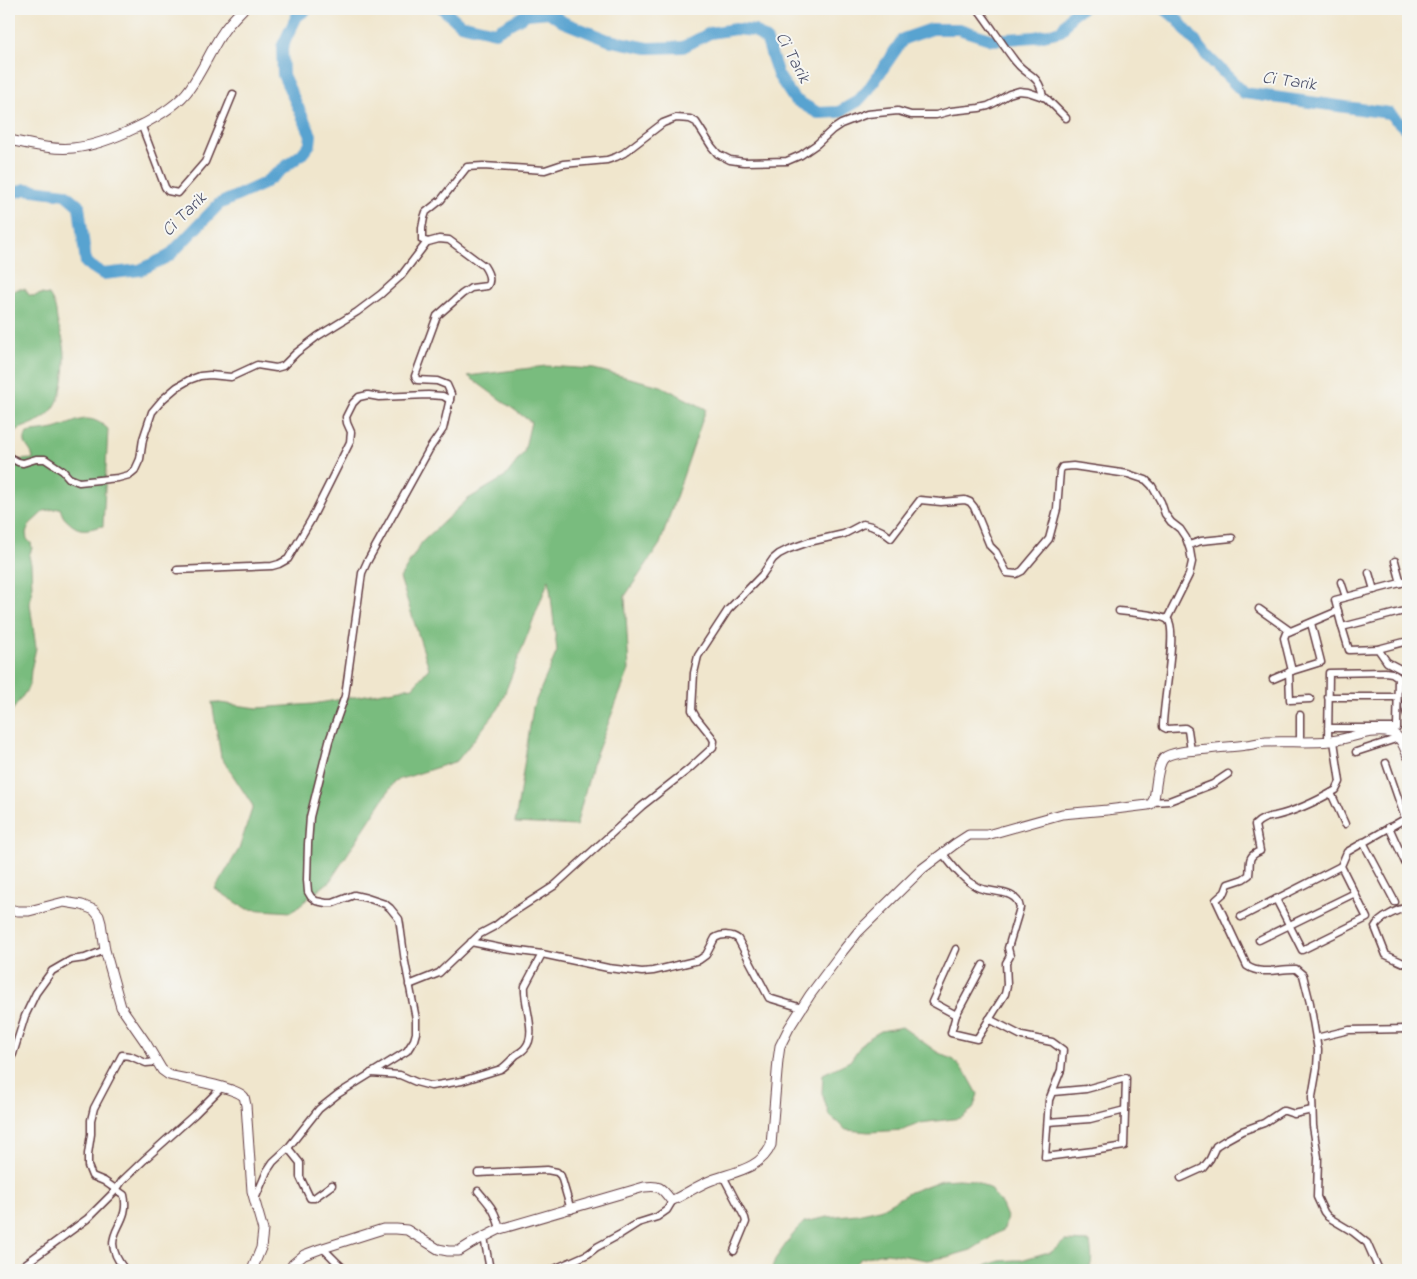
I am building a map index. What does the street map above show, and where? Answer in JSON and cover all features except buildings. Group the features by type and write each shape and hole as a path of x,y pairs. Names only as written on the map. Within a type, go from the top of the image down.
{"street":[{"path":"9,140 50,148 73,148 92,145 113,138 163,112 190,88 221,35 243,9"},
{"path":"978,9 1019,66 1037,80 1044,97"},
{"path":"427,242 422,240 421,235 426,212 441,200 467,167 483,166 546,170 564,164 607,160 624,153 663,123 676,118 690,119 696,122 712,148 718,154 730,160 744,162 787,161 818,144 837,126 867,114 898,111 911,115 936,115 988,106 1009,94 1019,91 1046,98 1066,118"},
{"path":"141,124 165,187 168,191 178,193 205,162 233,94"},
{"path":"9,457 18,462 45,459 63,471 69,478 79,482 129,475 135,470 140,460 147,424 152,412 177,387 200,376 231,377 257,365 276,368 283,366 318,336 357,312 381,294 401,276 427,242 439,239 448,240 484,266 489,278 488,286 471,288 438,316 415,375 417,380 437,381 444,384 450,391 450,400 442,432 430,448 366,562 362,573 346,696 330,742 310,817 306,880 311,897 316,901 326,904 354,895 367,898 385,904 399,919 416,1019 416,1033 414,1040 407,1050 318,1109 288,1148 273,1162 255,1199"},
{"path":"177,570 272,566 288,559 311,520 348,448 351,436 346,417 353,403 359,398 368,395 379,397 428,395 443,396 450,400"},
{"path":"409,985 439,973 480,934 554,886 642,806 689,769 713,747 714,741 712,737 692,710 694,673 698,656 728,610 762,575 773,559 779,554 809,542 844,534 863,524 882,531 891,538 920,500 941,502 965,500 972,504 990,546 1000,559 1007,573 1019,572 1049,539 1057,509 1060,471 1062,467 1090,468 1128,474 1146,480 1156,493 1170,522 1180,529 1189,545 1192,562 1189,575 1167,619"},
{"path":"1189,545 1201,541 1232,538"},
{"path":"1395,560 1405,582 1335,600 1349,650 1378,649 1408,641"},
{"path":"1369,573 1374,590"},
{"path":"1342,582 1346,597"},
{"path":"1259,609 1290,631"},
{"path":"1342,627 1408,610"},
{"path":"1119,611 1167,619"},
{"path":"1310,699 1290,700 1290,672 1284,638 1286,633 1290,631 1338,611"},
{"path":"1167,619 1171,631 1169,674 1163,727 1167,730 1185,728 1188,730 1192,751"},
{"path":"1273,679 1321,662 1311,623"},
{"path":"1378,649 1387,662 1407,672 1408,690"},
{"path":"1328,728 1397,728 1398,677 1385,672 1329,673 1328,728 1340,782 1336,790 1304,808 1257,822 1255,825 1260,851 1253,854 1250,858 1249,875 1228,884 1225,892 1216,900 1247,966 1257,971 1296,968 1302,975 1310,1002 1318,1050 1312,1098 1312,1126 1318,1157 1317,1197 1319,1204 1328,1217 1353,1232 1367,1244 1379,1270"},
{"path":"1328,697 1397,698"},
{"path":"1408,700 1405,703 1408,717"},
{"path":"1300,715 1300,742"},
{"path":"1153,802 1160,763 1162,759 1169,755 1263,742 1331,741 1371,732 1389,732 1397,735 1408,756"},
{"path":"1356,752 1399,738"},
{"path":"1241,917 1342,866 1347,852 1406,818 1386,763"},
{"path":"552,1270 588,1254 638,1223 657,1217 668,1210 673,1200 703,1184 752,1165 761,1159 769,1150 772,1138 776,1073 780,1046 789,1028 830,968 858,932 922,869 955,844 969,835 987,834 1062,814 1148,805 1153,802 1168,802 1213,784 1228,774"},
{"path":"1331,793 1345,824"},
{"path":"1389,827 1408,869"},
{"path":"1363,842 1395,902"},
{"path":"943,854 963,878 975,886 1013,896 1019,903 1019,912 1008,948 1010,956 1006,963 1007,985 1005,994 977,1039 951,1033 956,1015 983,965"},
{"path":"1276,900 1302,950 1368,918 1342,866"},
{"path":"1259,940 1355,893"},
{"path":"9,908 18,911 29,911 64,902 82,905 94,910 101,922 105,950 121,1007 162,1070 169,1075 222,1087 244,1097 252,1190 263,1230 263,1239 252,1270"},
{"path":"1408,907 1381,919 1375,927 1386,955 1408,964"},
{"path":"471,942 608,968 647,972 698,960 706,956 718,936 732,936 738,940 769,998 802,1008"},
{"path":"956,949 932,1002 956,1015"},
{"path":"9,1061 22,1024 36,993 52,971 71,960 85,958 105,950"},
{"path":"371,1073 400,1074 416,1082 431,1086 501,1069 527,1047 530,1038 530,1028 524,992 525,986 542,954"},
{"path":"989,1019 1022,1036 1052,1042 1063,1050 1061,1070 1050,1100 1045,1157 1124,1146 1126,1078 1086,1089 1053,1092"},
{"path":"1316,1038 1349,1030 1408,1029"},
{"path":"125,1270 113,1251 112,1244 125,1211 124,1195 92,1176 88,1166 91,1120 94,1108 122,1056 130,1056 146,1063 158,1062"},
{"path":"17,1270 87,1219 116,1190 122,1180 222,1087"},
{"path":"1048,1122 1090,1119 1125,1110"},
{"path":"1181,1178 1203,1168 1216,1146 1242,1131 1264,1123 1285,1110 1294,1114 1312,1110"},
{"path":"288,1148 300,1163 300,1177 310,1198 314,1198 332,1186"},
{"path":"478,1173 555,1171 561,1176 571,1210"},
{"path":"723,1176 746,1222 734,1251"},
{"path":"289,1270 299,1259 322,1248 383,1229 407,1230 438,1249 459,1251 500,1229 571,1210 636,1189 652,1186 658,1187 673,1200"},
{"path":"478,1191 493,1208 500,1229"},
{"path":"484,1237 490,1270"},
{"path":"322,1248 346,1270"}],"green space":[{"path":"18,289 25,289 29,295 34,296 41,294 49,295 53,301 65,352 65,360 64,377 55,406 42,419 17,430 14,435 15,460 33,459 25,441 27,433 54,429 88,419 101,423 108,429 103,526 80,529 64,518 60,508 44,511 30,524 26,533 32,548 29,556 32,587 30,604 36,648 27,690 9,715 9,293"},
{"path":"546,366 594,369 661,386 706,409 660,544 625,596 629,670 592,765 576,826 515,823 533,707 557,651 549,579 499,708 457,761 395,781 330,881 291,912 247,909 215,889 239,849 253,806 221,757 212,702 258,708 313,704 413,687 429,668 400,578 422,542 468,499 505,477 524,452 531,422 468,376"},
{"path":"902,1027 937,1052 954,1060 968,1076 978,1094 973,1109 961,1118 920,1123 904,1130 869,1132 846,1130 829,1115 822,1093 823,1074 850,1061 864,1041 881,1031"},
{"path":"942,1180 973,1180 989,1188 1002,1205 1007,1217 1004,1229 971,1250 947,1257 927,1260 887,1253 878,1254 860,1259 849,1270 771,1270 776,1258 804,1222 880,1209 910,1192"},
{"path":"1065,1241 1090,1242 1092,1260 1088,1270 970,1270 1000,1261 1021,1260 1050,1253"}],"waterway":[{"name":"Ci Tarik","path":"9,194 26,189 65,194 79,206 86,263 103,274 140,270 169,256 219,204 263,184 302,154 310,144 311,135 283,75 282,47 297,16 307,9"},
{"name":"Ci Tarik","path":"443,9 460,24 495,32 527,14 549,12 563,22 608,40 648,48 683,47 710,33 735,29 755,31 767,41 778,75 794,99 818,113 839,112 858,101 868,90 903,39 932,29 959,29 993,40 1035,37 1061,31 1073,13 1081,9"},
{"name":"Ci Tarik","path":"1165,9 1176,18 1208,57 1244,93 1389,113 1408,131"}]}
